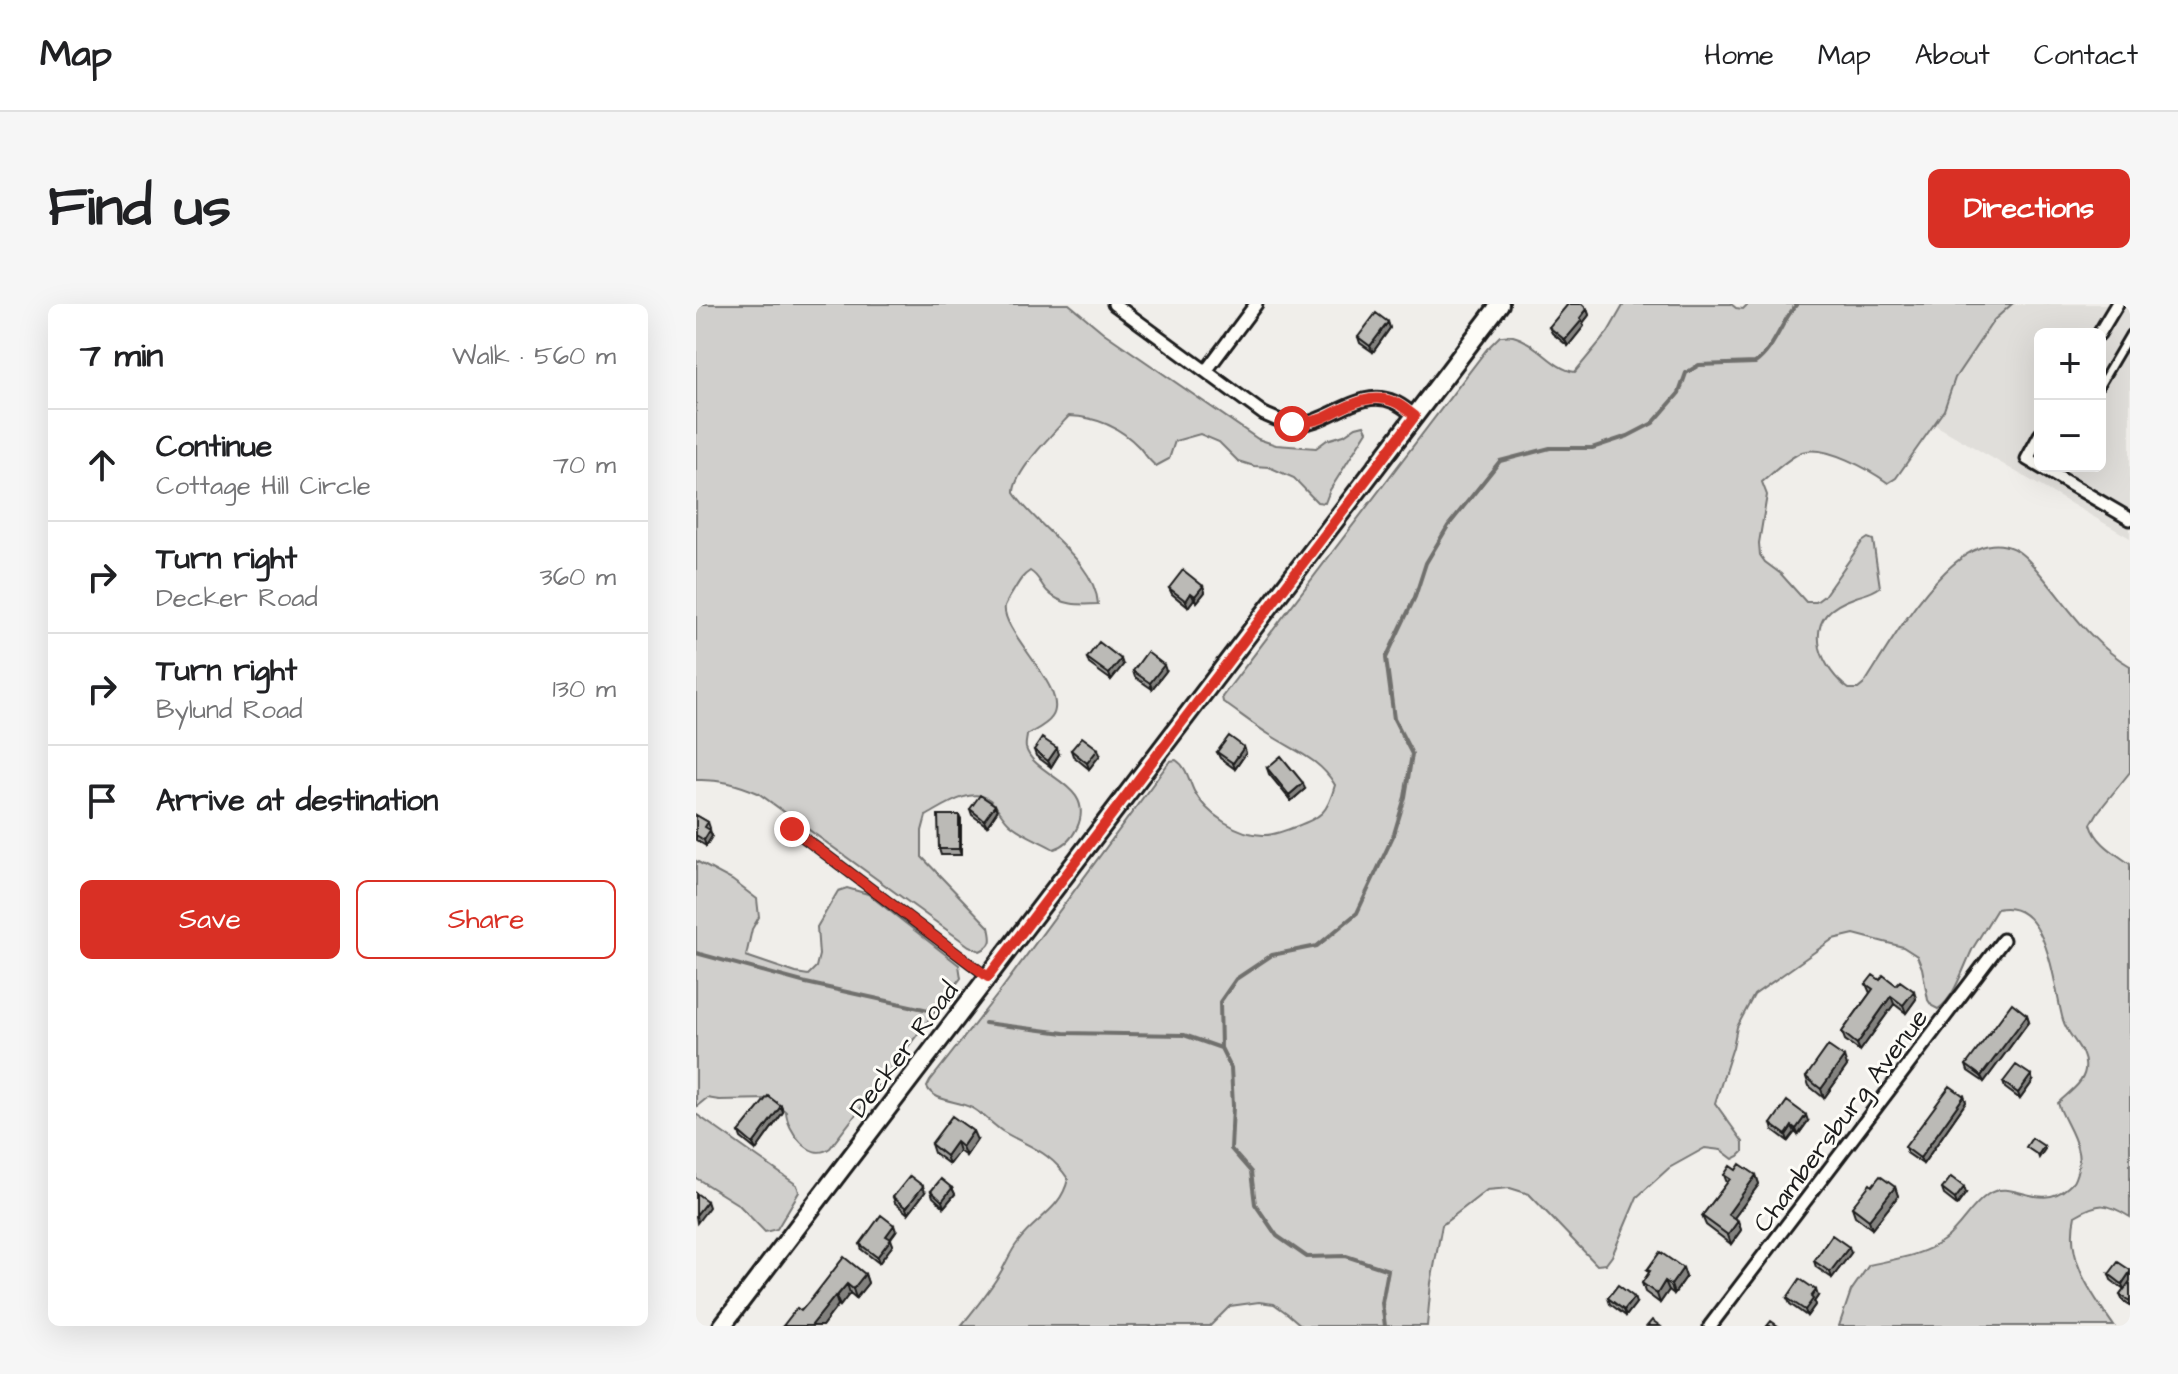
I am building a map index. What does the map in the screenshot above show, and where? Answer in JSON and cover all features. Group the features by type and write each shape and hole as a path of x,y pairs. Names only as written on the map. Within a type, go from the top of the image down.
{"street":[{"path":"1114,304 1264,414 1279,421 1306,423 1369,400 1393,401 1415,416"},
{"path":"1206,371 1256,304"},
{"name":"Decker Road","path":"722,1326 1500,304"},
{"path":"2103,328 2117,304"},
{"path":"2034,446 2027,459 2034,462"},
{"path":"2056,472 2130,519"},
{"name":"Chambersburg Avenue","path":"1710,1326 2003,940"}],"lane":[{"path":"2106,375 2130,334"},
{"path":"792,829 988,977"}],"shaded area":[{"path":"696,304 1069,304 1104,333 1258,439 1276,445 1316,448 1356,427 1364,425 1367,431 1325,503 1317,502 1294,478 1269,467 1238,461 1219,442 1200,434 1175,441 1169,459 1156,466 1124,434 1107,424 1079,417 1069,416 1027,464 1014,493 1087,573 1098,604 1058,600 1030,571 1021,579 1005,606 1006,617 1013,631 1044,677 1055,706 1050,720 1027,735 1026,748 1040,767 1072,791 1079,801 1081,813 1073,835 1065,844 1054,849 1015,828 990,800 982,796 957,799 926,816 922,831 922,857 989,927 990,942 980,951 758,793 728,783 696,780"},
{"path":"1624,304 1731,304 1743,309 1748,304 2012,304 1994,320 1955,378 1944,410 1896,478 1888,483 1847,460 1812,451 1792,458 1762,482 1767,495 1760,555 1806,602 1816,602 1824,596 1862,542 1868,538 1873,540 1880,587 1832,609 1819,629 1824,660 1849,689 1858,689 1864,684 1934,583 1957,561 1981,547 2005,546 2028,560 2087,631 2130,666 2130,772 2091,824 2102,842 2130,864 2130,1217 2108,1206 2097,1206 2075,1216 2073,1232 2082,1275 2114,1326 1839,1326 1851,1291 1869,1265 1908,1256 1936,1245 1950,1235 1981,1200 1996,1191 2047,1197 2057,1194 2074,1180 2078,1152 2058,1103 2081,1080 2085,1070 2084,1056 2063,1020 2046,947 2038,930 2028,917 2014,909 1997,909 1973,948 1954,990 1938,1009 1928,1000 1917,956 1903,947 1854,934 1833,939 1754,995 1737,1027 1715,1103 1743,1142 1743,1152 1733,1159 1721,1150 1705,1148 1669,1168 1637,1197 1606,1264 1597,1265 1529,1194 1510,1188 1487,1190 1442,1225 1427,1326 1302,1326 1274,1304 1259,1302 1230,1306 1210,1326 961,1326 995,1282 1018,1242 1060,1199 1068,1179 1054,1162 1038,1150 1002,1131 976,1110 930,1092 927,1087 930,1081 1170,761 1176,760 1183,766 1206,808 1224,822 1245,832 1277,833 1322,813 1335,785 1329,776 1306,756 1223,702 1222,697 1500,336 1522,339 1559,366 1575,372 1608,332"},
{"path":"1924,304 2130,304 2130,538 1877,391"},
{"path":"696,861 732,880 757,899 759,917 752,929 746,956 808,975 816,967 819,955 817,927 838,891 847,888 868,894 959,965 961,978 830,1148 815,1151 808,1148 790,1127 786,1112 771,1099 707,1098 696,1107"},
{"path":"696,1114 797,1185 799,1192 777,1229 765,1232 739,1205 696,1178"}],"building":[{"path":"1568,304 1582,304 1587,309 1565,340 1549,327"},
{"path":"1376,313 1388,322 1370,346 1358,337"},
{"path":"1183,570 1203,586 1195,596 1191,593 1186,601 1169,588"},
{"path":"1099,642 1121,659 1109,674 1087,658"},
{"path":"1147,652 1164,665 1150,683 1133,671"},
{"path":"1229,736 1244,747 1233,763 1217,752"},
{"path":"1082,737 1098,749 1087,763 1071,750"},
{"path":"1042,738 1057,748 1048,761 1034,750"},
{"path":"1281,756 1303,783 1289,795 1267,768"},
{"path":"980,795 995,805 984,820 970,809"},
{"path":"696,815 708,822 705,827 710,830 704,840 696,835"},
{"path":"938,815 959,815 959,849 939,849"},
{"path":"1873,975 1880,980 1883,975 1896,985 1900,981 1914,991 1903,1005 1891,996 1857,1044 1842,1032 1873,989 1866,984"},
{"path":"2012,1003 2027,1015 1981,1076 1966,1065"},
{"path":"1828,1046 1844,1057 1821,1089 1806,1077"},
{"path":"2016,1065 2031,1075 2018,1093 2003,1082"},
{"path":"1950,1086 1964,1096 1920,1158 1905,1147"},
{"path":"768,1096 781,1106 753,1144 739,1132"},
{"path":"1787,1101 1806,1115 1796,1129 1792,1126 1786,1135 1771,1124"},
{"path":"952,1116 973,1131 962,1147 956,1142 946,1156 931,1144"},
{"path":"2032,1138 2044,1146 2038,1155 2026,1147"},
{"path":"1740,1164 1756,1175 1728,1214 1738,1221 1728,1235 1702,1216 1730,1179 1724,1175 1730,1166 1736,1170"},
{"path":"910,1176 923,1186 906,1208 893,1197"},
{"path":"1880,1176 1895,1187 1869,1220 1852,1207"},
{"path":"1951,1177 1964,1187 1955,1199 1942,1189"},
{"path":"941,1179 952,1188 942,1201 931,1191"},
{"path":"696,1193 707,1201 696,1215"},
{"path":"881,1215 894,1225 886,1236 891,1239 877,1257 860,1244"},
{"path":"1832,1235 1849,1247 1830,1272 1814,1261"},
{"path":"1660,1252 1683,1268 1671,1285 1665,1281 1657,1294 1642,1283"},
{"path":"844,1257 865,1274 853,1289 847,1284 811,1326 783,1326 797,1308 801,1311"},
{"path":"2118,1262 2130,1270 2122,1284 2109,1274"},
{"path":"1800,1279 1816,1290 1805,1310 1787,1298"},
{"path":"2130,1284 2130,1301 2120,1295"},
{"path":"1618,1285 1634,1297 1624,1310 1608,1298"}],"waterway":[{"path":"1385,1326 1382,1303 1388,1270 1346,1256 1307,1257 1277,1236 1255,1204 1251,1172 1231,1149 1231,1068 1221,1048 1220,1002 1236,979 1272,955 1317,946 1357,913 1394,834 1405,797 1412,754 1394,719 1386,658 1415,597 1426,563 1448,526 1500,461 1550,448 1592,448 1628,436 1653,423 1679,393 1686,373 1699,365 1755,363 1768,350 1797,304"},
{"path":"696,953 806,983 933,1011"},
{"path":"985,1023 1064,1033 1184,1035 1221,1048"}],"route":[{"path":"792,829 988,977 1415,416 1393,401 1383,399 1357,402 1321,419 1292,424"}]}
